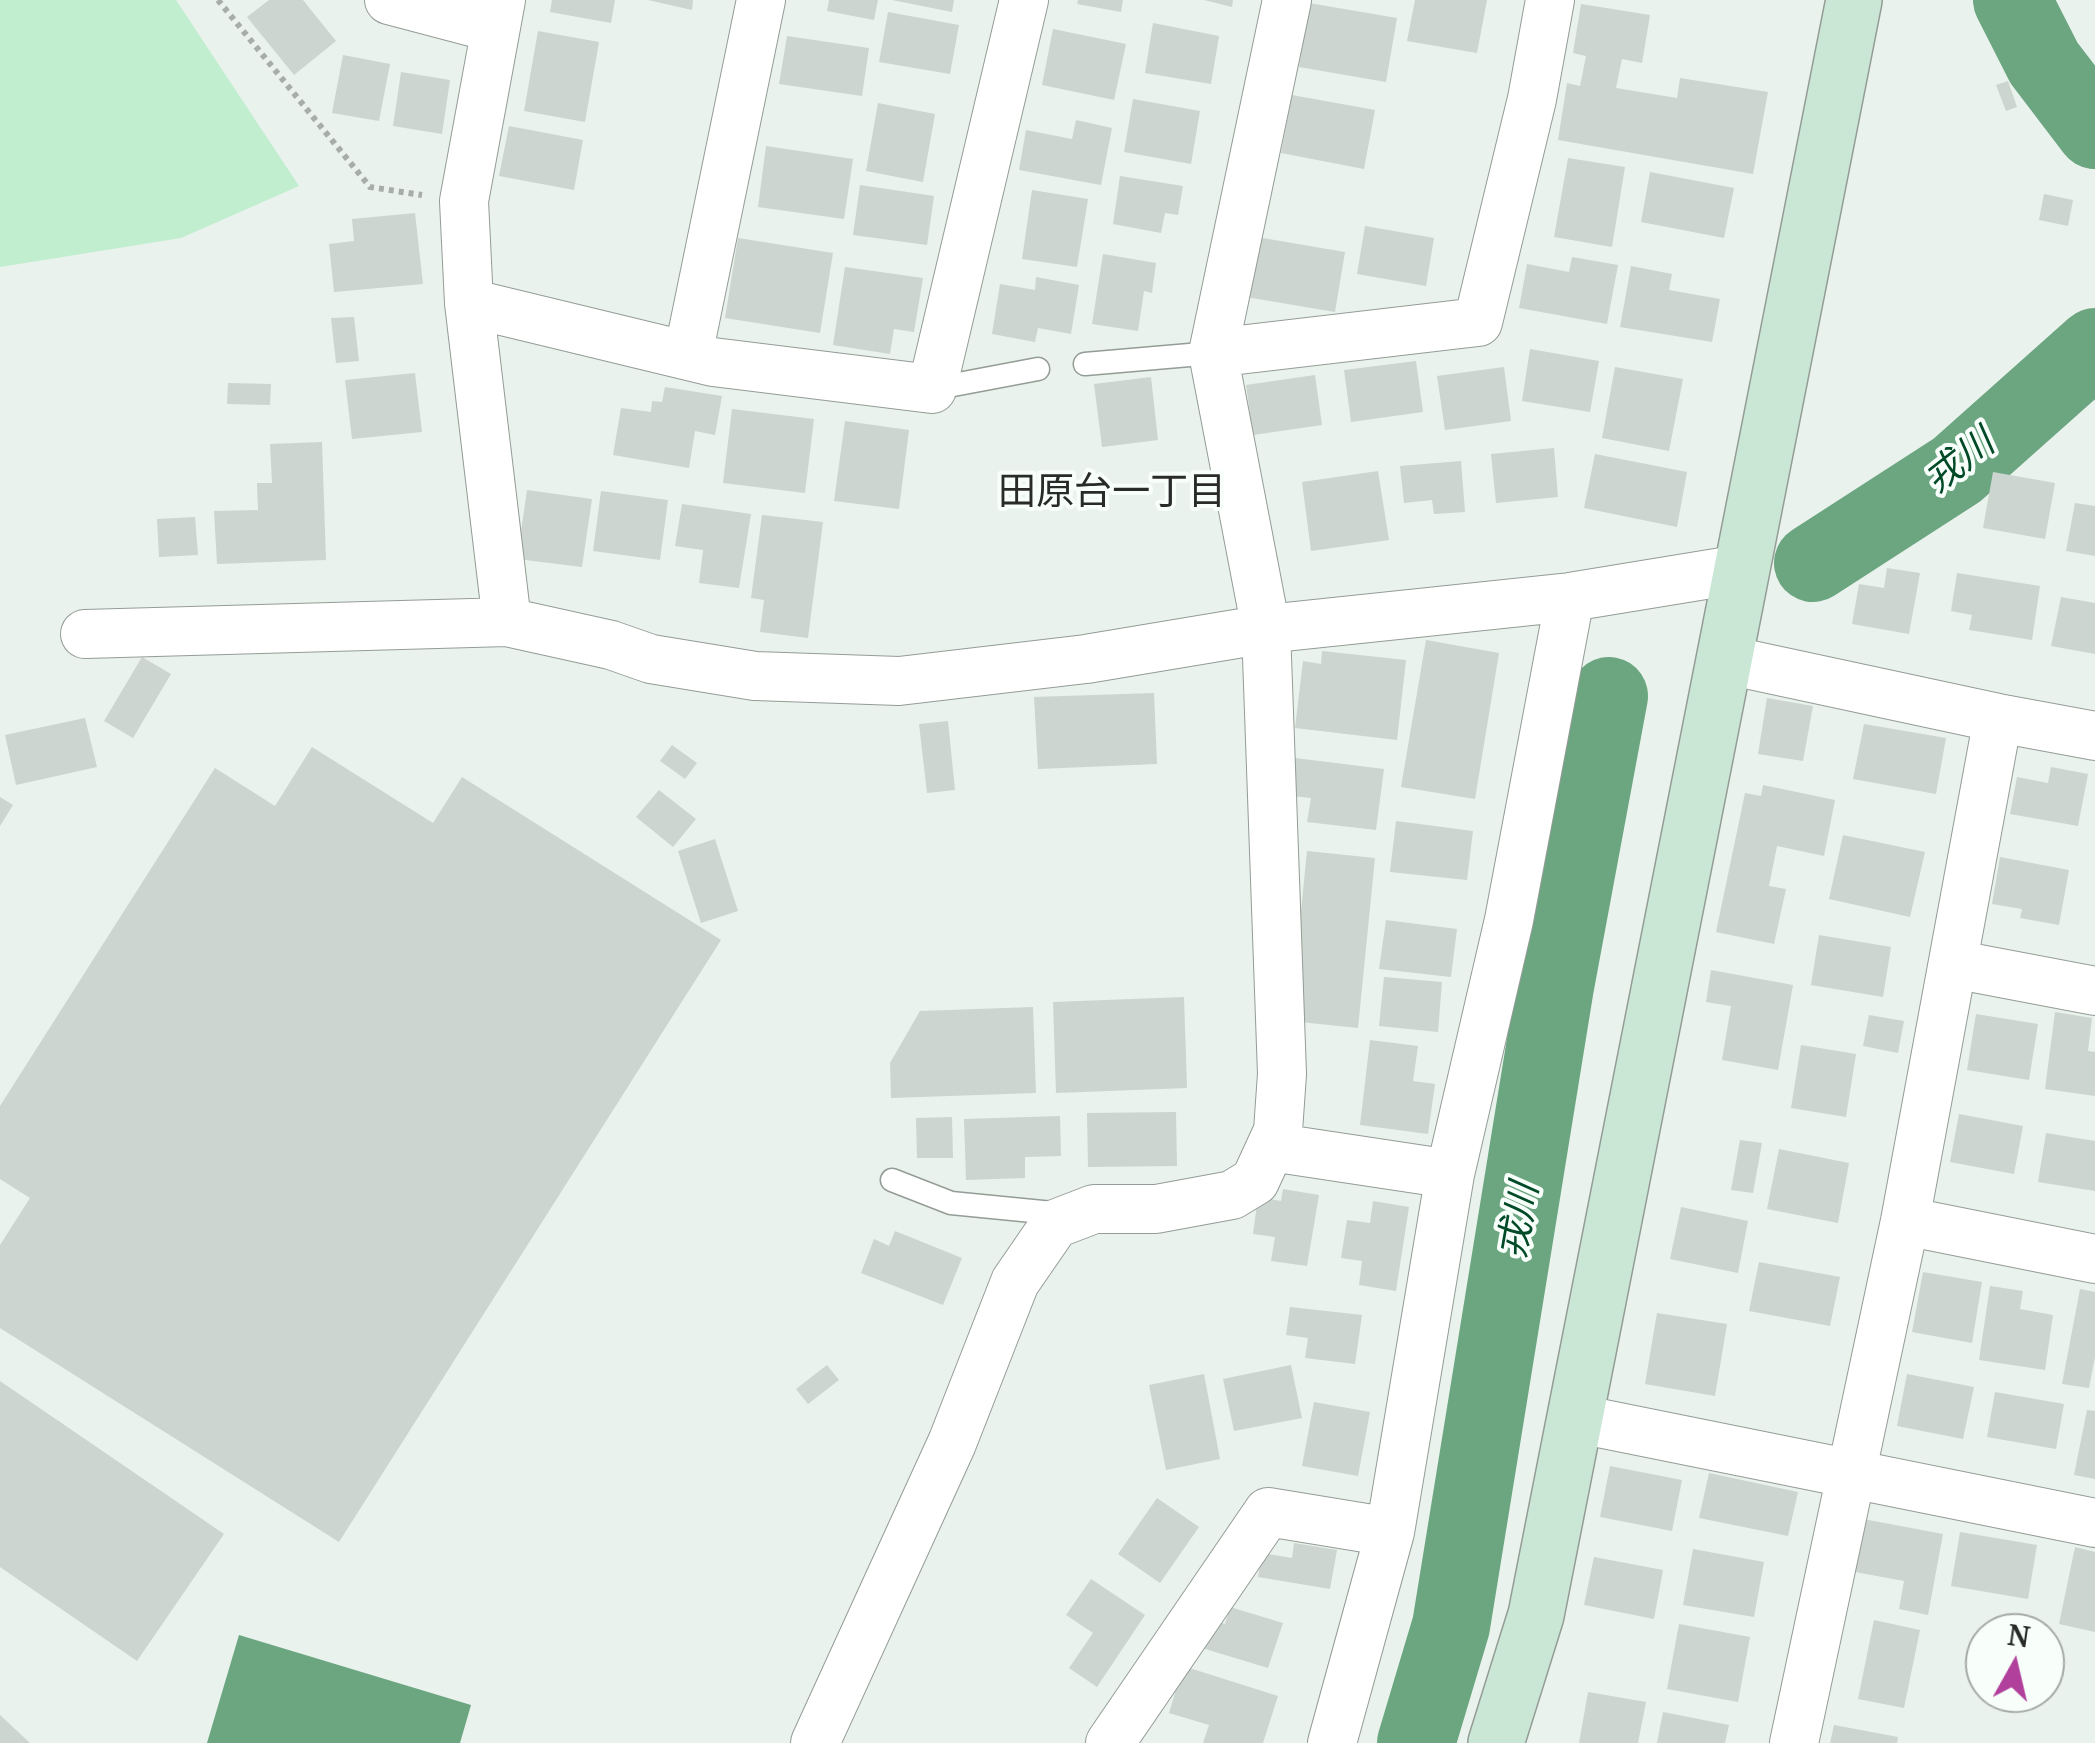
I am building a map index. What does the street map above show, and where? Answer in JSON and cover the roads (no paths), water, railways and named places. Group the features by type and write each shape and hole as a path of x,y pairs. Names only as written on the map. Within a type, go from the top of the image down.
{"street":[{"path":"389,0 498,14 464,202 470,303 508,622"},
{"path":"688,356 760,0"},
{"path":"470,303 688,356 932,389 1024,0"},
{"path":"815,1743 952,1443 1015,1282 1055,1224 1094,1208 1156,1209 1232,1195 1255,1182 1278,1131 1282,1074 1266,630 1214,353 1286,0"},
{"path":"1214,353 1478,322 1532,99 1550,0"},
{"path":"1496,1743 1536,1614 1854,0"},
{"path":"85,634 508,622 650,659 755,676 898,681 1086,659 1266,630 1570,597 1740,569"},
{"path":"1332,1743 1390,1532 1450,1174 1509,920 1570,597"},
{"path":"1723,659 2095,736"},
{"path":"1794,1743 1905,1222 1998,718"},
{"path":"1952,964 2095,992"},
{"path":"1271,1147 1450,1174"},
{"path":"1905,1222 2095,1260"},
{"path":"1574,1418 2095,1523"},
{"path":"1110,1743 1268,1512 1390,1532"}],"lane":[{"path":"1086,364 1214,353"},
{"path":"932,389 1038,368"},
{"path":"892,1180 950,1203 1076,1216"}],"waterway":[{"path":"2012,0 2044,63 2095,130"},
{"name":"戎川","path":"1813,563 1957,470 2095,347"},
{"name":"戎川","path":"1416,1743 1451,1626 1555,986 1609,696"}],"district":[{"name":"田原台一丁目","path":"1112,493"}]}
